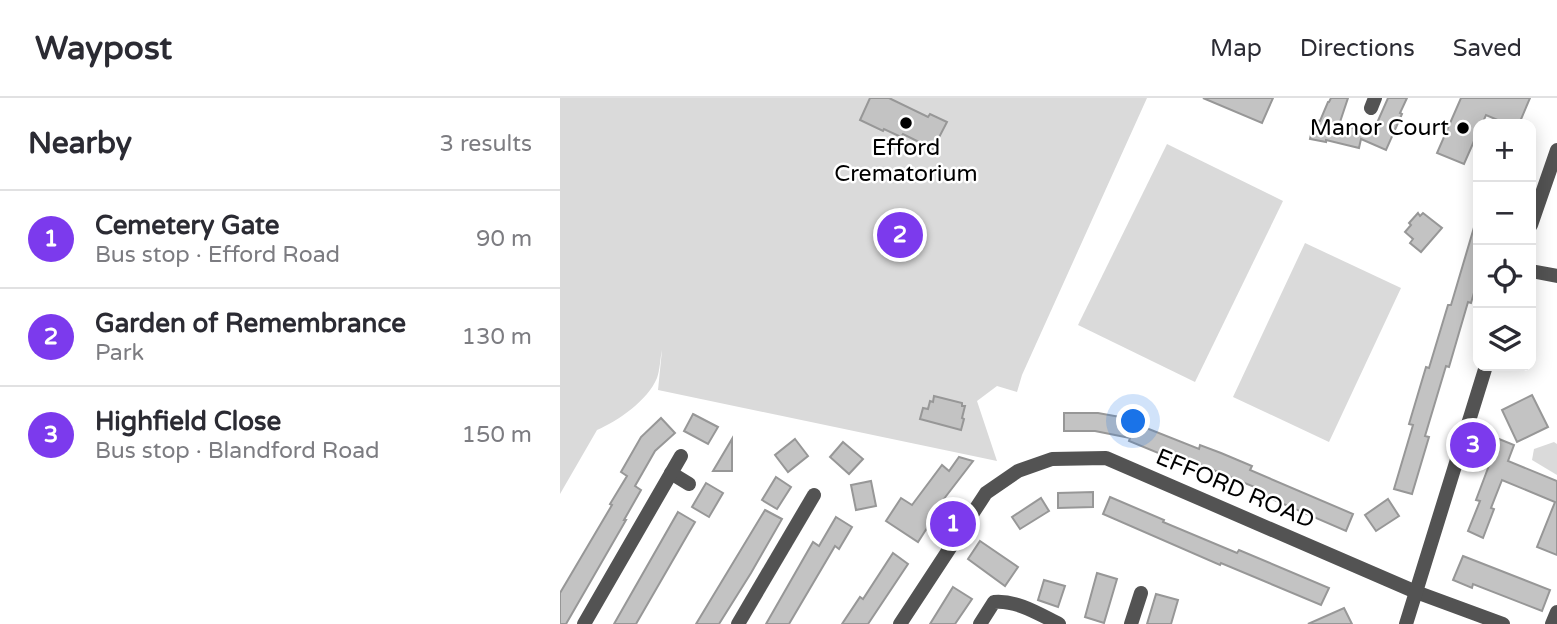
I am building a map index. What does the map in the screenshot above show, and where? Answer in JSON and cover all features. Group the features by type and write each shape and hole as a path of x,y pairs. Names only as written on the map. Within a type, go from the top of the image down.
{"street":[{"path":"1536,211 1557,150"},
{"path":"1536,272 1557,276"},
{"path":"1406,624 1484,371"},
{"path":"584,624 681,456"},
{"name":"EFFORD ROAD","path":"900,624 986,493 1018,471 1052,459 1106,458 1416,592 1503,624"},
{"path":"671,473 689,484"},
{"path":"738,624 814,495"},
{"path":"1131,624 1141,593"},
{"path":"980,624 994,602 1003,601 1059,624"},
{"path":"1552,624 1557,612"}],"shaded area":[{"path":"560,98 1147,98 1022,375 1017,392 997,386 977,401 997,461 658,390 662,350 658,375 653,386 632,409 597,430 560,494"},
{"path":"1167,144 1283,201 1195,382 1078,325"},
{"path":"1305,243 1401,288 1329,442 1233,397"},
{"path":"1554,442 1557,444 1557,475 1532,460 1534,449"}],"building":[{"name":"Efford Crematorium","path":"870,98 889,98 928,117 930,114 947,122 933,149 903,134 901,137 860,120"},
{"path":"1203,98 1273,98 1262,123"},
{"path":"1331,98 1348,98 1339,125 1373,132 1388,98 1407,98 1386,150 1361,139 1359,148 1310,139 1314,120 1320,121"},
{"name":"Manor Court","path":"1461,98 1530,98 1521,119 1495,119 1486,115 1484,119 1473,119 1473,143 1464,164 1437,153"},
{"path":"1418,213 1420,216 1423,213 1442,228 1421,252 1410,243 1413,239 1405,232"},
{"path":"1473,231 1473,296 1471,303 1468,302 1449,367 1446,366 1425,436 1429,437 1412,494 1394,489 1413,425 1409,424 1426,367 1429,368 1448,305 1451,305"},
{"path":"1532,395 1548,427 1517,442 1502,410"},
{"path":"934,396 965,406 961,430 920,419 923,408 928,409"},
{"path":"1064,413 1098,413 1126,418 1199,449 1200,445 1252,466 1250,470 1353,514 1346,531 1256,492 1257,488 1182,457 1180,462 1129,441 1130,438 1095,431 1064,431"},
{"path":"693,414 718,427 708,444 684,431"},
{"path":"661,418 675,433 655,451 635,486 641,490 626,520 566,624 560,624 560,593 612,505 610,504 627,476 621,472 641,437"},
{"path":"732,439 732,471 713,471"},
{"path":"795,439 808,456 788,472 775,455"},
{"path":"1499,439 1514,445 1508,461 1557,481 1557,555 1537,547 1555,502 1502,480 1483,538 1468,531 1480,501 1476,500"},
{"path":"843,442 863,459 849,474 830,457"},
{"path":"959,457 973,461 940,504 944,507 918,542 886,521 901,498 912,505 942,465 949,471"},
{"path":"776,477 791,487 777,509 762,500"},
{"path":"871,481 876,506 856,510 851,485"},
{"path":"706,483 723,493 709,517 692,507"},
{"path":"1093,492 1093,507 1058,508 1058,493"},
{"path":"1110,497 1237,553 1239,550 1329,588 1321,605 1221,563 1220,565 1103,514"},
{"path":"1041,498 1049,511 1020,529 1012,517"},
{"path":"1388,499 1399,516 1376,531 1365,515"},
{"path":"765,510 782,519 751,573 719,624 696,624"},
{"path":"678,512 695,522 636,624 614,624"},
{"path":"836,517 852,527 839,549 835,546 789,624 766,624 813,542 819,546"},
{"path":"980,541 1018,567 1005,586 968,559"},
{"path":"893,553 908,564 868,624 842,624 860,597 863,599"},
{"path":"1463,556 1550,590 1542,611 1473,584 1472,588 1453,580"},
{"path":"1097,573 1117,579 1104,623 1085,617"},
{"path":"1044,580 1065,586 1058,607 1038,600"},
{"path":"953,587 972,599 955,624 930,624"},
{"path":"1156,594 1178,600 1171,624 1147,624"},
{"path":"1344,608 1352,624 1308,624"}],"place":[{"name":"Efford Crematorium","path":"906,123"},
{"name":"Manor Court","path":"1463,128"},
{"name":"Garden of Remembrance","path":"900,235"},
{"name":"Highfield Close","path":"1473,445"},
{"name":"Cemetery Gate","path":"953,524"}]}
